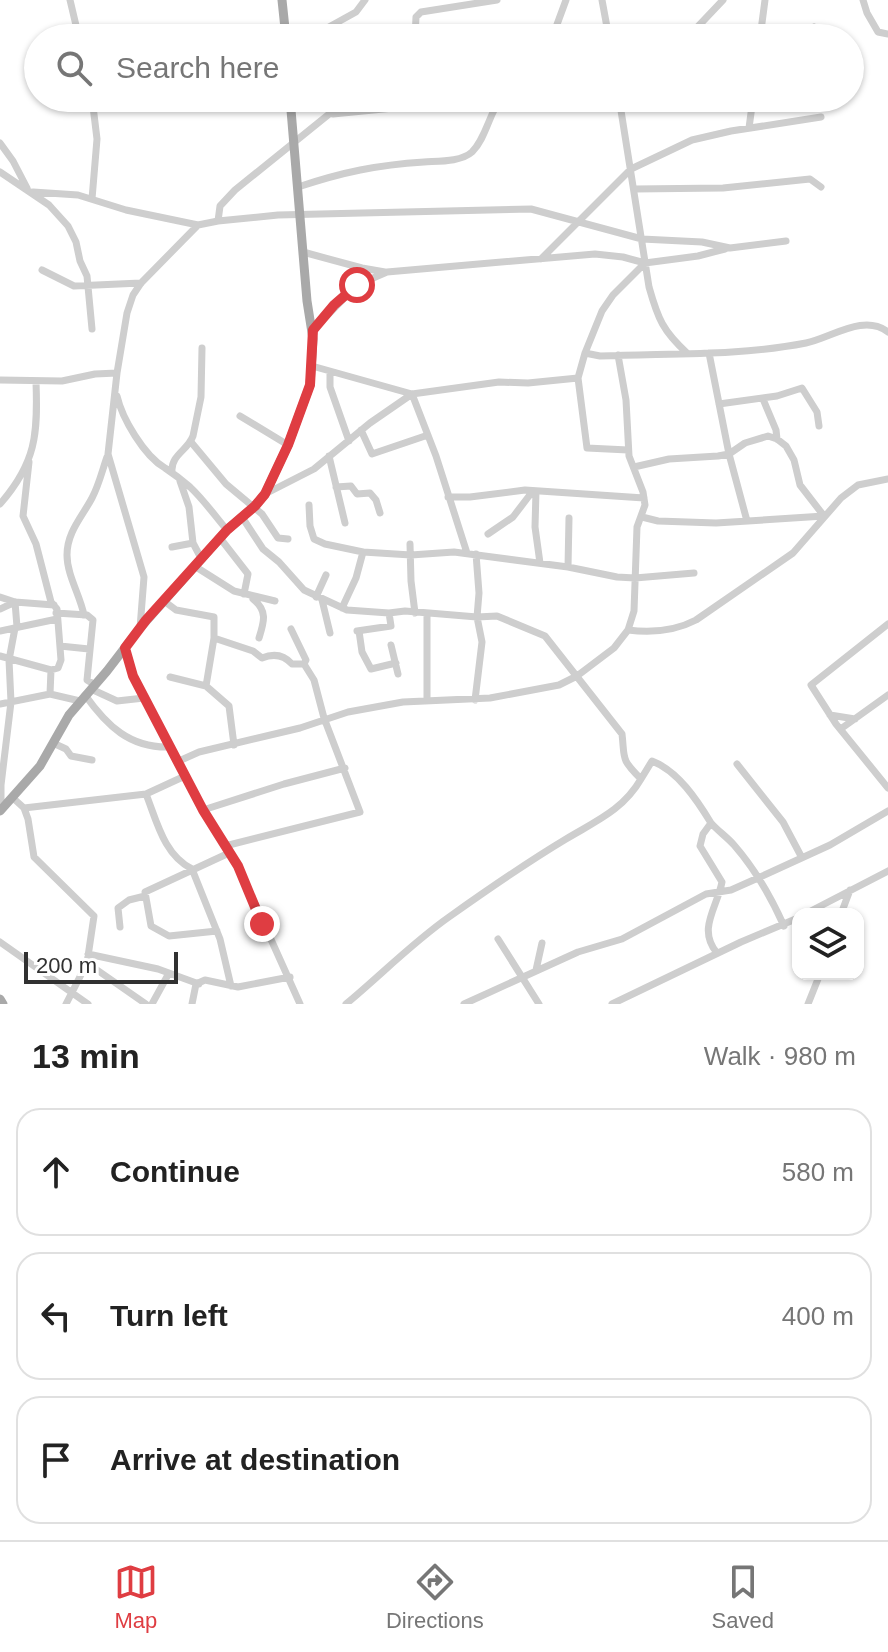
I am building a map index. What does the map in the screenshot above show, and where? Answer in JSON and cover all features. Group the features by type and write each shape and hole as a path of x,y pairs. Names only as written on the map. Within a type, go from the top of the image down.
{"main road":[{"path":"282,0 285,24"},
{"path":"2,808 40,766 60,728 140,628 224,534 265,494 288,445 308,393 313,330 307,301 291,112"}],"street":[{"path":"70,0 76,24"},
{"path":"334,24 356,12 365,0"},
{"path":"416,24 416,17 421,12 497,0"},
{"path":"557,24 566,0"},
{"path":"602,0 606,24"},
{"path":"700,24 723,0"},
{"path":"762,24 765,0"},
{"path":"863,0 878,32 888,34"},
{"path":"92,199 97,139 94,112"},
{"path":"218,221 220,206 235,190 332,112"},
{"path":"330,114 351,112"},
{"path":"298,187 376,165 446,161 470,154 482,136 491,112"},
{"path":"621,112 645,263 656,312 668,336 687,353"},
{"path":"749,128 751,112"},
{"path":"541,259 631,169 692,140 821,117"},
{"path":"0,143 30,191"},
{"path":"0,172 30,191 61,216 68,226 76,242 88,287 92,329"},
{"path":"635,189 723,188 810,179 821,187"},
{"path":"30,191 92,199 126,210 198,225 301,215 531,209 642,239 702,242 730,248"},
{"path":"84,615 67,557 69,542 76,521 99,482 108,454 129,304 141,283 198,225"},
{"path":"303,252 351,266 387,272 595,254 645,263 786,241"},
{"path":"628,450 587,448 578,378 585,353 607,303 645,263"},
{"path":"42,270 74,286 141,283"},
{"path":"313,330 334,305 357,285 387,272"},
{"path":"585,353 709,353 809,342 863,324 874,324 888,332"},
{"path":"172,471 175,458 191,442 201,397 202,348"},
{"path":"709,353 729,454 747,521"},
{"path":"179,761 199,752 234,745 324,718 403,702 475,700 559,685 577,676 614,648 628,630 634,611 637,527 642,517 644,498 628,450 626,400 618,355"},
{"path":"312,366 412,394 499,382 528,383 578,378"},
{"path":"0,380 36,382 117,373"},
{"path":"330,373 330,387 349,441"},
{"path":"0,656 51,670 60,665 56,612 36,544 23,516 35,430 36,382"},
{"path":"116,387 117,399 131,430 163,468 172,471 189,486 224,534 248,574 246,595"},
{"path":"719,404 763,399 802,388 817,412 819,426"},
{"path":"265,494 299,479 412,394"},
{"path":"412,394 467,553"},
{"path":"763,399 777,439"},
{"path":"240,416 288,445"},
{"path":"361,430 372,454 428,435"},
{"path":"634,467 669,459 729,454 753,440 768,436 786,446 800,485 824,516"},
{"path":"191,442 226,484 255,506 278,538 288,539"},
{"path":"108,454 144,577 140,628"},
{"path":"329,456 345,523"},
{"path":"0,504 29,462"},
{"path":"179,479 189,507 199,563 220,583 262,606 265,616 259,638"},
{"path":"628,630 660,631 696,620 793,553 824,516 858,485 888,479"},
{"path":"336,487 351,486 357,494 370,493 380,513"},
{"path":"448,497 470,497 509,490 644,498"},
{"path":"488,534 513,517 536,491"},
{"path":"536,491 535,527 540,563"},
{"path":"309,505 314,539 363,552 411,555 467,553 635,578 694,573"},
{"path":"642,517 666,522 824,516"},
{"path":"242,517 263,549 304,590 342,608 363,613 405,611 497,616 545,636 622,734 624,758 641,779"},
{"path":"568,567 569,518"},
{"path":"172,547 193,543"},
{"path":"410,544 415,613"},
{"path":"342,608 356,578 363,552"},
{"path":"475,700 482,642 477,617 476,554"},
{"path":"326,575 319,598 330,633"},
{"path":"246,595 275,601"},
{"path":"0,597 12,603 84,615 93,620 88,693 105,720 130,740 149,747 169,747"},
{"path":"164,601 176,610 214,617 214,638 206,686"},
{"path":"0,609 12,603"},
{"path":"2,808 3,744 11,702 9,660 15,628 12,603"},
{"path":"0,631 56,612"},
{"path":"389,613 391,626 358,631 362,652 371,669 396,663"},
{"path":"427,613 427,701"},
{"path":"31,623 35,633"},
{"path":"888,624 811,685 830,715 888,788"},
{"path":"217,931 169,936 151,926 145,892 227,850 360,812 324,718 314,680 304,664 306,660 291,629"},
{"path":"214,638 253,651 262,658 278,655 292,664 304,664"},
{"path":"391,645 398,674"},
{"path":"60,646 89,649"},
{"path":"125,648 133,676 169,747 238,866 300,1004"},
{"path":"50,694 51,670"},
{"path":"170,677 206,686 229,706 234,745"},
{"path":"0,704 50,694 88,693 117,701 144,698"},
{"path":"842,728 888,695"},
{"path":"830,715 855,719"},
{"path":"53,743 66,749 71,756 92,760"},
{"path":"346,1004 387,970 412,944 568,837 607,817 621,806 652,761 665,766 701,806 711,823 733,844 770,894 784,926"},
{"path":"737,764 783,822 801,856"},
{"path":"203,810 345,768"},
{"path":"24,808 146,794 185,776"},
{"path":"146,794 172,854 192,869 217,931 231,986"},
{"path":"13,798 24,808 28,819 34,857 94,916 87,963 66,1004"},
{"path":"464,1004 578,952 622,939 698,898 758,878 830,845 888,811"},
{"path":"711,823 703,834 700,846 722,882 707,925 711,946 717,953"},
{"path":"816,908 888,871"},
{"path":"843,908 850,889"},
{"path":"120,927 118,908 129,900 145,896"},
{"path":"612,1004 717,953 792,921"},
{"path":"498,939 539,1004"},
{"path":"0,942 88,1004"},
{"path":"536,970 542,943"},
{"path":"88,954 169,973 199,984"},
{"path":"95,968 98,956"},
{"path":"87,963 149,1004 169,973"},
{"path":"192,1004 196,984 205,980 245,987 290,977"},
{"path":"808,1004 818,980"}],"route":[{"path":"262,924 238,866 203,810 133,676 125,648 146,620 227,530 265,494 288,445 310,385 313,330 334,305 357,285"}]}
